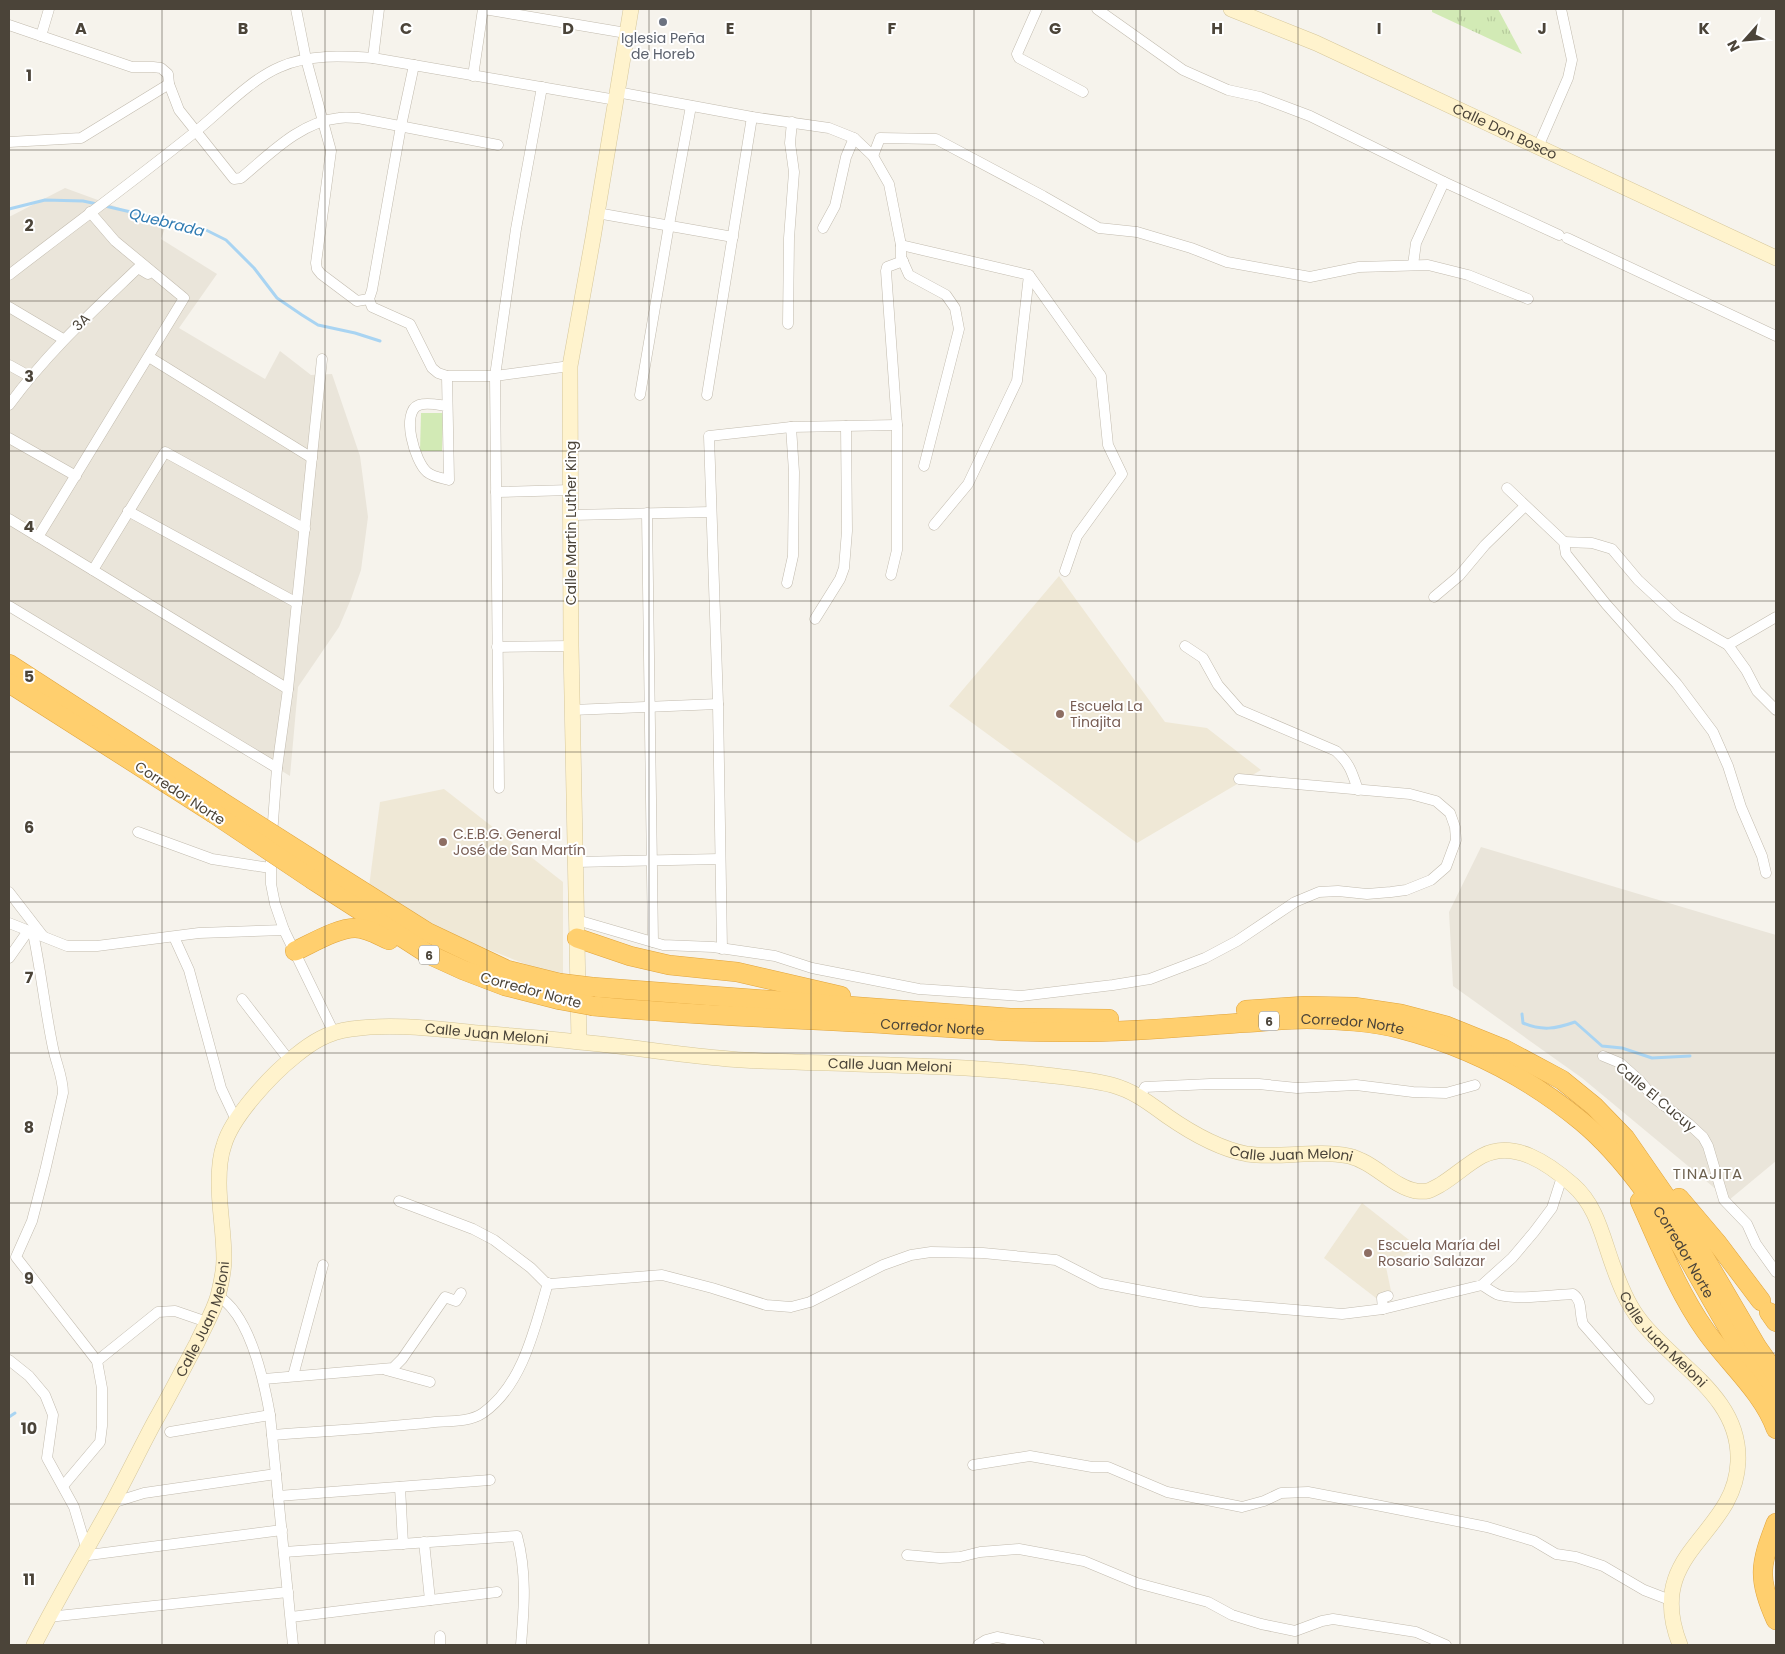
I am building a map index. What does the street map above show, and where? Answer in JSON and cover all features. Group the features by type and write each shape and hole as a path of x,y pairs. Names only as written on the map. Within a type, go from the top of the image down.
{"highway":[{"name":"Corredor Norte","path":"9,664 216,807 317,873 428,954 462,970 505,986 560,991 664,1012 1007,1030 1076,1032 1303,1019 1351,1021 1399,1028 1443,1042 1496,1064 1549,1096 1584,1123 1616,1156 1647,1195 1673,1234 1726,1326 1776,1398"},
{"name":"Corredor Norte","path":"9,683 216,807"},
{"name":"Corredor Norte","path":"317,873 427,932 507,970 560,991"},
{"path":"295,952 343,930 355,928 368,931 428,954"},
{"path":"577,929 630,956 669,966 737,972 901,1009"},
{"name":"Corredor Norte","path":"593,997 901,1009 1019,1018 1138,1018 1305,1006 1354,1007 1401,1014 1447,1026 1504,1049 1562,1080 1594,1106 1625,1138 1686,1226 1757,1347 1776,1374"},
{"path":"1625,1138 1679,1197 1718,1244 1769,1312"},
{"path":"1616,1156 1637,1195 1674,1280 1719,1349 1764,1405 1776,1429"},
{"path":"1776,1523 1764,1556 1762,1576 1765,1593 1776,1620"},
{"path":"1776,1550 1773,1573 1776,1591"}],"main road":[{"name":"Calle Martin Luther King","path":"579,1042 571,646 570,366 630,9"},
{"name":"Calle Don Bosco","path":"1231,9 1316,43 1776,258"},
{"name":"Calle Juan Meloni","path":"34,1645 112,1504 207,1322 218,1296 225,1264 218,1177 224,1142 236,1120 289,1060 319,1038 350,1029 399,1027 579,1042 723,1059 996,1070 1094,1081 1134,1092 1176,1122 1218,1145 1246,1154 1336,1154 1352,1157 1364,1161 1407,1189 1420,1191 1430,1190 1452,1178 1474,1160 1493,1151 1513,1152 1534,1157 1577,1188 1590,1205 1600,1224 1625,1296 1638,1318 1659,1342 1701,1381 1719,1401 1732,1424 1736,1439 1738,1468 1734,1490 1723,1508 1684,1559 1670,1600 1671,1618 1680,1645"}],"street":[{"path":"41,36 49,9"},
{"path":"296,9 306,59 331,151 316,262 321,274 357,301 369,299"},
{"path":"373,58 379,9"},
{"path":"473,76 484,9 626,33"},
{"path":"1037,9 1017,54 1019,58 1083,92"},
{"path":"1097,9 1183,70 1228,90 1260,97 1310,116 1444,182 1776,336"},
{"path":"1538,147 1560,96 1572,60 1561,9"},
{"path":"9,24 132,68 161,68 168,74 169,84 179,110 234,179 237,180 287,140 303,130 324,121 339,118 358,118 498,145"},
{"path":"9,275 196,131 257,81 279,67 306,59 339,55 373,58 542,87 691,106 829,128 854,138 873,156 889,184 901,245 901,257 909,275 946,295 955,308 959,329 924,466"},
{"path":"414,65 369,299 372,307 410,324 432,368 438,373 447,376 495,376 570,366"},
{"path":"9,142 81,138 169,84"},
{"path":"499,788 495,376 516,229 542,87"},
{"path":"640,395 691,106"},
{"path":"707,396 752,117"},
{"path":"788,324 789,238 794,172 790,143 792,122"},
{"path":"823,228 835,206 846,157 854,138"},
{"path":"873,156 880,138 936,139 1099,228 1137,232 1191,248 1227,262 1310,277 1359,267 1428,264 1468,274 1528,299"},
{"path":"1413,265 1416,243 1444,182"},
{"path":"38,537 184,298 115,241 92,211"},
{"path":"597,213 732,237"},
{"path":"901,245 1029,275 1101,376 1108,445 1122,474 1077,536 1065,571"},
{"path":"891,575 897,550 897,425 886,271 887,267 902,261"},
{"name":"3A","path":"9,404 30,376 63,339 138,268 166,284"},
{"path":"934,525 968,484 1017,381 1029,275"},
{"path":"9,307 63,339"},
{"path":"149,357 312,458"},
{"path":"322,359 288,688 277,768 270,868 275,904 284,930 334,1033"},
{"path":"9,365 30,376"},
{"path":"447,376 449,480 427,472 420,464 414,453 410,435 411,417 417,405 447,406"},
{"path":"722,949 718,704 709,436 791,427 897,425"},
{"path":"815,619 840,579 844,568 847,531 846,426"},
{"path":"787,582 793,556 794,472 791,427"},
{"path":"9,438 76,476"},
{"path":"93,570 165,452 304,529"},
{"path":"1507,488 1564,542 1566,554 1606,604 1677,684 1713,732 1728,766 1740,807 1762,856 1766,873"},
{"path":"496,492 571,490"},
{"path":"1434,597 1459,576 1485,545 1525,506"},
{"path":"128,511 297,603"},
{"path":"571,514 711,512"},
{"path":"647,513 653,942"},
{"path":"9,519 288,688"},
{"path":"1564,542 1592,544 1612,549 1638,580 1677,616 1728,645 1746,670 1757,691 1776,710"},
{"path":"9,606 277,768"},
{"path":"1728,645 1776,617"},
{"path":"497,647 571,646"},
{"path":"1185,646 1203,658 1218,685 1240,710 1336,751 1351,767 1358,790"},
{"path":"572,710 718,704"},
{"path":"577,929 672,946 722,949 775,956 812,968 919,989 1021,996 1150,979 1205,958 1236,941 1295,902 1319,892 1367,894 1406,890 1431,880 1446,867 1456,840 1455,827 1450,813 1436,801 1410,794 1240,779"},
{"path":"138,832 212,859 270,868"},
{"path":"575,862 720,858"},
{"path":"9,892 44,937"},
{"path":"9,923 67,946 97,946 199,933 284,930"},
{"path":"9,958 30,932"},
{"path":"30,932 40,966 53,1048 63,1081 63,1093 32,1221 16,1257 97,1361 102,1388 100,1442 64,1486"},
{"path":"174,937 189,970 221,1088 236,1120"},
{"path":"242,999 289,1060"},
{"name":"Calle El Cucuy","path":"1603,1056 1620,1063 1640,1081 1654,1098 1690,1124 1703,1136 1708,1146 1724,1200 1747,1224 1756,1244 1776,1272"},
{"path":"1140,1097 1145,1088 1210,1084 1259,1084 1297,1088 1356,1085 1413,1092 1446,1093 1475,1085"},
{"path":"399,1201 473,1229 531,1268 548,1283 662,1275 766,1305 791,1307 810,1302 883,1265 911,1255 931,1252 983,1253 1056,1260 1101,1283 1201,1302 1342,1314 1383,1310 1482,1285 1512,1258 1552,1208 1562,1177"},
{"path":"293,1376 323,1264"},
{"path":"272,1435 420,1424 469,1419 482,1414 498,1399 520,1369 548,1283"},
{"path":"1482,1285 1496,1294 1502,1295 1573,1294 1579,1300 1580,1318 1583,1324 1649,1398"},
{"path":"264,1379 393,1368 402,1359 445,1297 456,1301 461,1293"},
{"path":"218,1296 234,1310 250,1341 264,1379 270,1416 294,1645"},
{"path":"1383,1310 1382,1298 1388,1296"},
{"path":"97,1361 158,1312 175,1311 207,1322"},
{"path":"9,1360 29,1376 45,1395 53,1415 47,1458 74,1507 84,1552 282,1530"},
{"path":"385,1369 430,1382"},
{"path":"170,1432 270,1416"},
{"path":"973,1465 1030,1456 1108,1468 1168,1492 1242,1506 1264,1501 1281,1494 1308,1492 1376,1504 1487,1527 1534,1541 1556,1554 1576,1557 1602,1566 1644,1590 1670,1600"},
{"path":"112,1504 144,1493 276,1474"},
{"path":"278,1496 490,1480"},
{"path":"400,1487 403,1544"},
{"path":"284,1552 517,1536 520,1546 525,1596 521,1645"},
{"path":"424,1542 430,1600"},
{"path":"907,1555 940,1558 960,1557 980,1552 1019,1549 1084,1561 1137,1583 1208,1602 1232,1615 1261,1624 1295,1630 1332,1618 1416,1632 1446,1645"},
{"path":"48,1617 288,1592"},
{"path":"290,1617 497,1592"},
{"path":"978,1645 997,1636 1039,1645"}],"shaded area":[{"path":"65,188 166,225 161,239 217,274 179,328 265,379 280,351 311,375 332,374 360,456 368,517 361,570 351,599 339,627 298,687 290,776 9,605 9,217"},
{"name":"Escuela La Tinajita","path":"1059,576 1165,722 1207,728 1261,770 1137,843 949,706"},
{"name":"C.E.B.G. General José de San Martín","path":"444,789 563,882 563,975 545,972 452,935 369,887 380,802"},
{"name":"TINAJITA","path":"1481,847 1776,935 1776,1161 1729,1200 1582,1078 1453,986 1449,912"},
{"name":"Escuela María del Rosario Salazar","path":"1362,1203 1418,1247 1386,1267 1391,1291 1376,1298 1324,1258"}],"green space":[{"path":"1432,9 1498,9 1522,54 1432,12"},
{"path":"421,413 443,413 442,451 420,451"}],"waterway":[{"name":"Quebrada","path":"9,209 45,200 83,201 97,204"},
{"name":"Quebrada","path":"105,206 204,229 226,240 254,268 277,298 302,315 318,325 380,341"},
{"path":"1522,1014 1523,1023 1536,1027 1555,1028 1575,1022 1602,1046 1622,1048 1652,1058 1690,1056"},
{"path":"9,1417 15,1413"}],"place":[{"name":"Iglesia Peña de Horeb","path":"663,22"},
{"name":"Escuela La Tinajita","path":"1060,714"},
{"name":"C.E.B.G. General José de San Martín","path":"443,842"},
{"name":"Escuela María del Rosario Salazar","path":"1368,1253"}],"district":[{"name":"TINAJITA","path":"1708,1173"}]}
